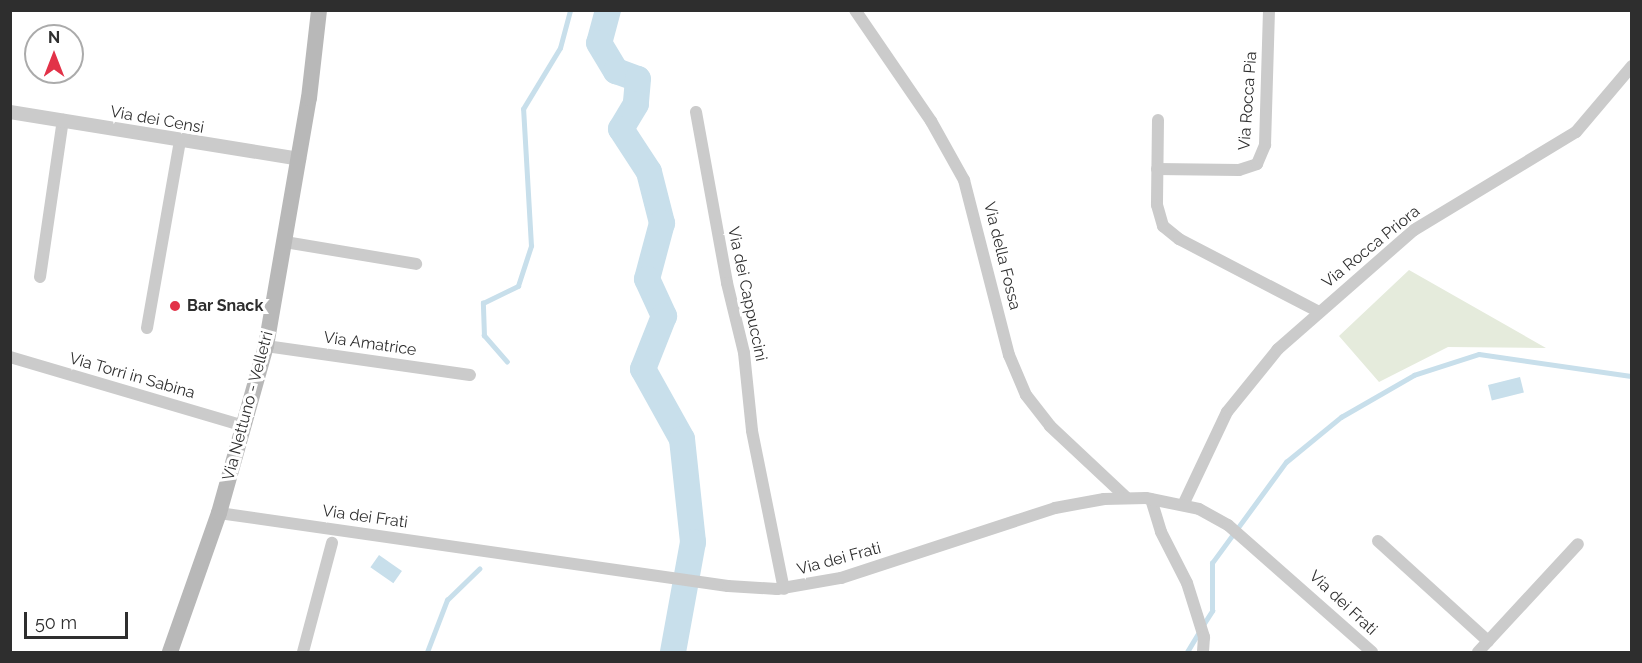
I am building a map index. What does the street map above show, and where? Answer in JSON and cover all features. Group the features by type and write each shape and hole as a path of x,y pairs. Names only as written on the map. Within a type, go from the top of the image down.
{"main road":[{"name":"Via Nettuno - Velletri","path":"170,652 219,513 266,346 299,159 319,10"}],"street":[{"name":"Via della Fossa","path":"855,10 931,121 961,174 1010,355 1026,395 1050,426 1126,497"},
{"name":"Via Rocca Pia","path":"1157,169 1239,170 1257,164 1265,145 1269,10"},
{"name":"Via Rocca Priora","path":"1182,505 1214,435 1237,397 1278,349 1414,230 1576,132 1632,66"},
{"name":"Via dei Censi","path":"10,112 299,159"},
{"name":"Via dei Cappuccini","path":"696,112 727,283 744,353 752,431 784,589"},
{"path":"40,278 63,120"},
{"path":"1158,120 1158,212 1169,232 1319,312"},
{"path":"147,328 180,141"},
{"path":"285,242 416,264"},
{"name":"Via Amatrice","path":"266,346 470,375"},
{"name":"Via Torri in Sabina","path":"10,357 245,426"},
{"name":"Via dei Frati","path":"219,513 701,582 784,589 841,578 1054,508 1126,497 1151,499 1182,505 1228,525 1372,652"},
{"path":"1151,499 1194,606 1204,638 1212,652"},
{"path":"1378,541 1488,641"},
{"path":"303,652 332,543"},
{"path":"1478,652 1578,544"},
{"path":"1203,652 1204,638"}],"green space":[{"path":"1409,270 1546,348 1448,347 1379,382 1339,336"}],"water":[{"path":"1520,377 1524,393 1492,401 1488,385"},
{"path":"379,555 402,571 393,583 370,567"}],"waterway":[{"path":"507,362 484,336 483,303 518,286 531,246 523,109 560,48 570,10"},
{"path":"608,10 599,43 616,71 638,79 636,104 621,129 649,172 662,223 647,279 664,316 643,369 682,439 693,542 673,652"},
{"path":"1203,625 1212,611 1212,563 1286,462 1341,417 1414,375 1479,354 1632,376"},
{"path":"427,652 447,600 479,569"},
{"path":"1187,652 1199,632"}],"place":[{"name":"Bar Snack","path":"175,306"}]}
